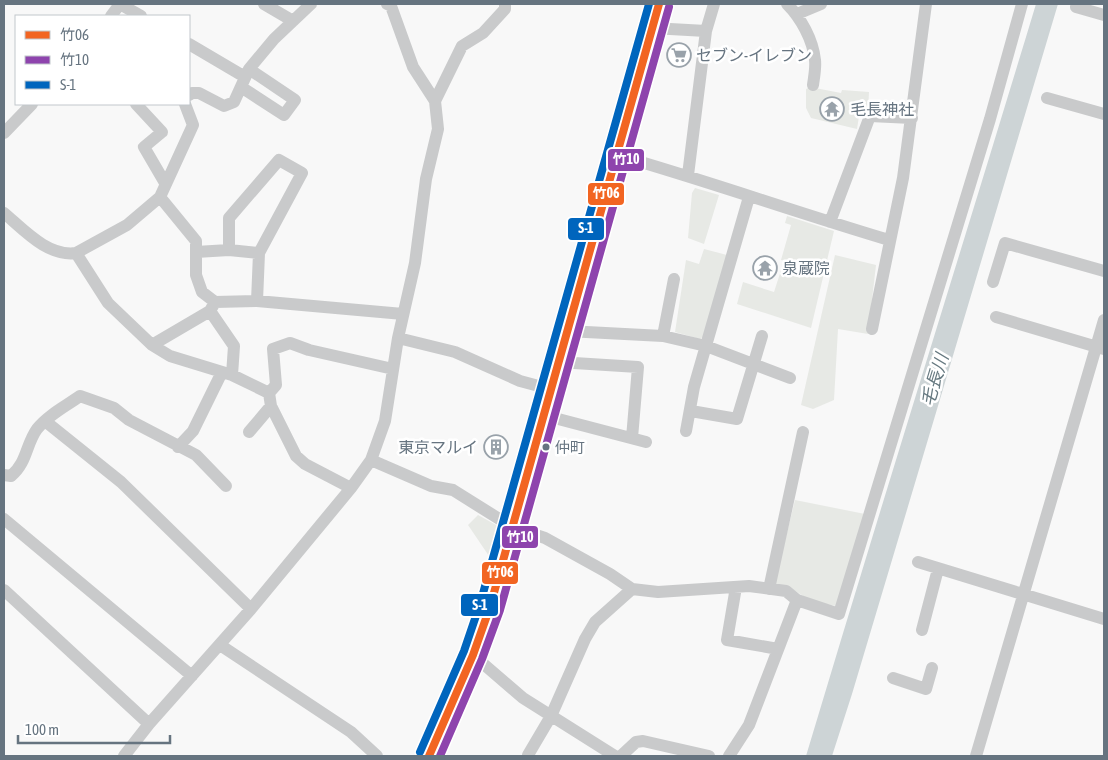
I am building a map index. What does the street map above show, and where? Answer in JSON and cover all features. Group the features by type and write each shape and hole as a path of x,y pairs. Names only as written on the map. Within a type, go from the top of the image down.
{"street":[{"path":"112,15 120,4 139,15"},
{"path":"264,4 293,21"},
{"path":"190,95 199,93 224,106 234,102 245,77 293,21 311,4"},
{"path":"124,756 149,724 251,609 351,488 371,460 384,420 398,338 415,263 426,179 438,129 435,101 414,67 391,6 387,4"},
{"path":"435,101 462,46 483,32 505,9 505,4"},
{"path":"429,756 473,655 512,527 659,4"},
{"path":"688,175 706,31 714,4"},
{"path":"787,4 797,14 808,36 815,60 813,84"},
{"path":"797,14 821,4"},
{"path":"872,329 903,178 926,4"},
{"path":"371,460 431,486 453,490 512,527 545,538 610,574 632,590 658,592 736,586 769,589 786,592 797,600 839,614 990,119 1022,4"},
{"path":"1077,4 1076,7 1104,15"},
{"path":"652,28 706,31"},
{"path":"190,45 245,77"},
{"path":"1047,98 1104,114"},
{"path":"4,134 31,105"},
{"path":"137,105 162,132 144,147 165,183"},
{"path":"4,213 38,241 59,254 76,253 127,225 160,197 193,125 185,105"},
{"path":"830,222 870,116 912,118"},
{"path":"617,156 688,175 749,197 889,240"},
{"path":"229,250 229,218 279,160 302,173 260,253 256,301"},
{"path":"160,197 196,241 196,275 202,292 213,306 234,346 227,373 193,432 178,447"},
{"path":"686,431 692,411 694,387 749,197"},
{"path":"993,282 1005,243 1104,271"},
{"path":"196,252 229,250 260,253"},
{"path":"76,253 108,303 152,346 170,356 227,373 270,399 296,456 304,464 351,488"},
{"path":"662,336 674,279"},
{"path":"152,346 213,306 256,301 403,314"},
{"path":"996,317 1100,348"},
{"path":"976,756 1100,348 1104,320"},
{"path":"567,331 662,336 706,346 790,378"},
{"path":"692,411 737,418 762,336"},
{"path":"398,338 456,352 520,381 550,389"},
{"path":"249,432 270,399 276,385 274,349 290,343 309,350 393,369"},
{"path":"558,362 638,367 632,438"},
{"path":"4,475 11,476 19,469 36,430 80,396 114,408 128,420 196,455 226,486"},
{"path":"543,415 646,442"},
{"path":"45,422 121,482 251,609"},
{"path":"769,589 803,432"},
{"path":"4,520 192,676"},
{"path":"918,562 1104,619"},
{"path":"921,621 938,569"},
{"path":"736,586 727,640 778,649"},
{"path":"4,590 149,724"},
{"path":"528,755 551,716 585,639 595,622 632,590"},
{"path":"730,756 748,725 797,600"},
{"path":"220,645 351,732 377,756"},
{"path":"473,655 523,698 615,756"},
{"path":"893,678 926,689 932,668"},
{"path":"621,756 636,742 643,740 709,756"}],"shaded area":[{"path":"810,87 841,93 842,90 869,92 868,112 860,110 857,129 811,118 806,108 806,89"},
{"path":"695,188 719,195 704,244 688,238 692,193"},
{"path":"787,216 834,231 811,328 737,304 743,282 774,292 784,261 781,260 791,225 785,223"},
{"path":"704,249 727,255 704,336 700,339 675,332 686,260 699,264"},
{"path":"835,255 876,265 868,334 838,329 834,400 813,409 801,405"},
{"path":"795,500 865,514 836,606 811,601 789,587 774,586"},
{"path":"478,515 498,526 500,536 491,559 468,525"}],"water":[{"name":"毛長川","path":"1036,4 1058,4 852,694 832,756 806,756 863,568"}],"transit line":[{"name":"S-1","path":"420,752 464,651 480,604 649,4"},
{"name":"竹06","path":"429,756 473,655 490,607 659,4"},
{"name":"竹10","path":"440,756 482,659 500,610 669,7"}],"place":[{"name":"セブン-イレブン","path":"679,55"},
{"name":"毛長神社","path":"832,109"},
{"name":"泉蔵院","path":"765,268"},
{"name":"東京マルイ","path":"496,447"},
{"name":"仲町","path":"546,447"}]}
